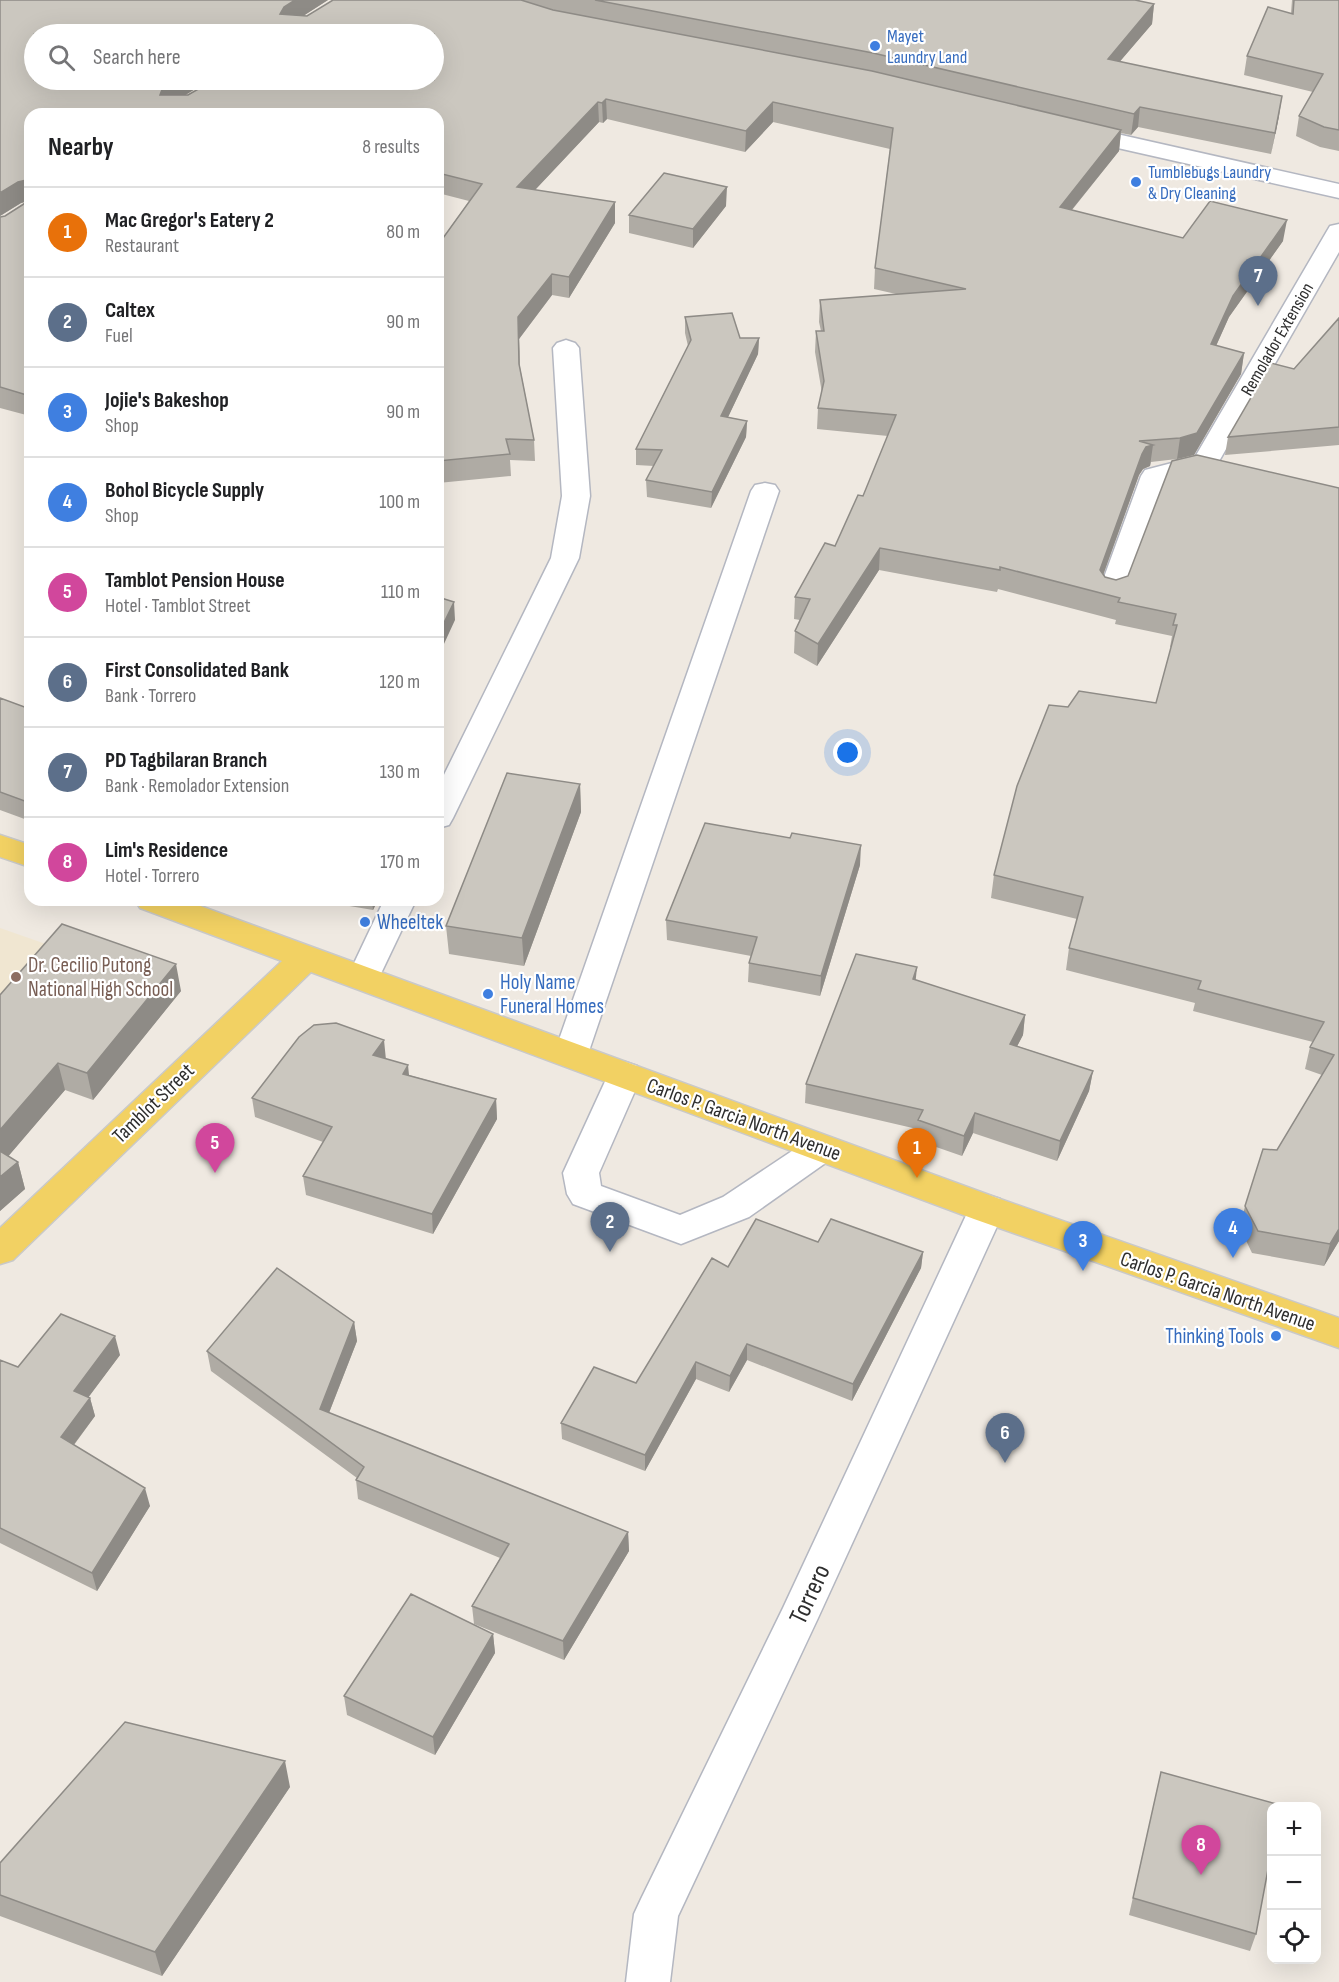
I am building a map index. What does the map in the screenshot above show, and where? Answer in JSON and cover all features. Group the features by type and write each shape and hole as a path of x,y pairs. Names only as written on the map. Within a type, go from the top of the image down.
{"main road":[{"path":"0,846 24,854"},
{"name":"Carlos P. Garcia North Avenue","path":"167,906 987,1209 1339,1333"},
{"name":"Tamblot Street","path":"0,1250 306,957"}],"street":[{"path":"1051,126 1339,191"},
{"name":"Remolador Extension","path":"1113,591 1155,476 1205,464 1339,231"},
{"path":"444,806 565,558 576,495 566,348"},
{"path":"571,1054 765,491"},
{"path":"363,978 397,906"},
{"path":"625,1075 581,1173 585,1194 681,1230 736,1207 822,1148"},
{"name":"Torrero","path":"648,1982 656,1914 798,1618 987,1209"}],"shaded area":[{"name":"Dr. Cecilio Putong National High School","path":"0,928 63,950 0,1003"}],"building":[{"path":"0,0 295,0 284,7 280,14 307,16 333,0 521,0 553,10 872,71 1121,130 1060,207 1183,238 1210,201 1287,220 1233,296 1211,344 1244,353 1197,433 1180,438 1139,441 1153,445 1146,447 1142,454 1100,570 1105,577 1116,580 1128,576 1172,461 1197,455 1339,488 1339,1229 1330,1244 1258,1231 1245,1206 1263,1149 1277,1150 1334,1055 1310,1047 1324,1022 1198,989 1201,981 1069,948 1083,897 994,875 1017,786 1049,705 1068,707 1079,691 1156,703 1177,625 1173,625 1176,614 1118,602 1120,598 1000,567 1000,570 880,548 818,644 795,631 810,599 795,597 825,543 835,546 858,495 863,496 896,415 818,408 824,381 816,331 824,331 820,300 966,289 875,268 893,128 773,102 746,131 606,99 602,103 598,102 517,187 615,202 569,277 552,274 518,317 519,364 534,440 506,439 510,454 444,460 444,237 482,184 444,174 444,108 24,108 24,180 0,193"},
{"path":"595,0 1135,0 1154,4 1108,59 1282,96 1275,133 1140,107 1134,114 873,53"},
{"path":"1294,0 1339,0 1339,130 1324,127 1299,116 1323,74 1247,56 1268,7 1293,14"},
{"path":"664,173 727,187 693,229 629,215"},
{"path":"24,204 24,394 0,387 0,217"},
{"path":"732,313 740,338 759,338 721,416 747,421 712,492 646,480 662,450 636,449 691,340 685,317"},
{"path":"1339,318 1339,427 1228,437 1271,363 1294,369"},
{"path":"444,599 454,602 444,623"},
{"path":"0,698 24,707 24,801 0,792"},
{"path":"507,773 580,784 522,938 446,926"},
{"path":"705,823 790,838 792,833 861,845 821,976 749,963 757,937 666,920"},
{"path":"62,924 176,964 87,1073 58,1063 0,1130 0,995"},
{"path":"856,954 917,967 913,979 1025,1015 1010,1044 1093,1071 1060,1141 975,1113 964,1136 918,1120 923,1110 806,1084"},
{"path":"336,1023 384,1040 373,1055 408,1065 403,1074 496,1099 432,1214 303,1176 332,1127 252,1098 299,1037 314,1025"},
{"path":"0,1151 18,1162 0,1177"},
{"path":"756,1219 818,1242 831,1219 923,1252 853,1384 747,1344 730,1376 696,1362 645,1455 561,1423 594,1367 636,1383 712,1258 728,1267"},
{"path":"277,1268 354,1322 320,1409 628,1532 563,1641 472,1606 509,1544 356,1480 364,1467 207,1351"},
{"path":"61,1314 115,1336 74,1391 90,1398 61,1437 145,1488 92,1573 0,1528 0,1360 18,1367"},
{"path":"411,1594 493,1634 433,1737 344,1696"},
{"path":"125,1722 285,1761 155,1952 0,1895 0,1863"},
{"path":"1161,1772 1269,1802 1267,1802 1267,1875 1256,1934 1133,1898"}],"place":[{"name":"Mayet Laundry Land","path":"875,46"},
{"name":"Tumblebugs Laundry & Dry Cleaning","path":"1136,182"},
{"name":"PD Tagbilaran Branch","path":"1258,306"},
{"name":"Wheeltek","path":"365,922"},
{"name":"Dr. Cecilio Putong National High School","path":"16,977"},
{"name":"Holy Name Funeral Homes","path":"488,994"},
{"name":"Tamblot Pension House","path":"215,1173"},
{"name":"Mac Gregor's Eatery 2","path":"917,1178"},
{"name":"Caltex","path":"610,1252"},
{"name":"Bohol Bicycle Supply","path":"1233,1258"},
{"name":"Jojie's Bakeshop","path":"1083,1271"},
{"name":"Thinking Tools","path":"1276,1336"},
{"name":"First Consolidated Bank","path":"1005,1463"},
{"name":"Lim's Residence","path":"1201,1875"}]}
